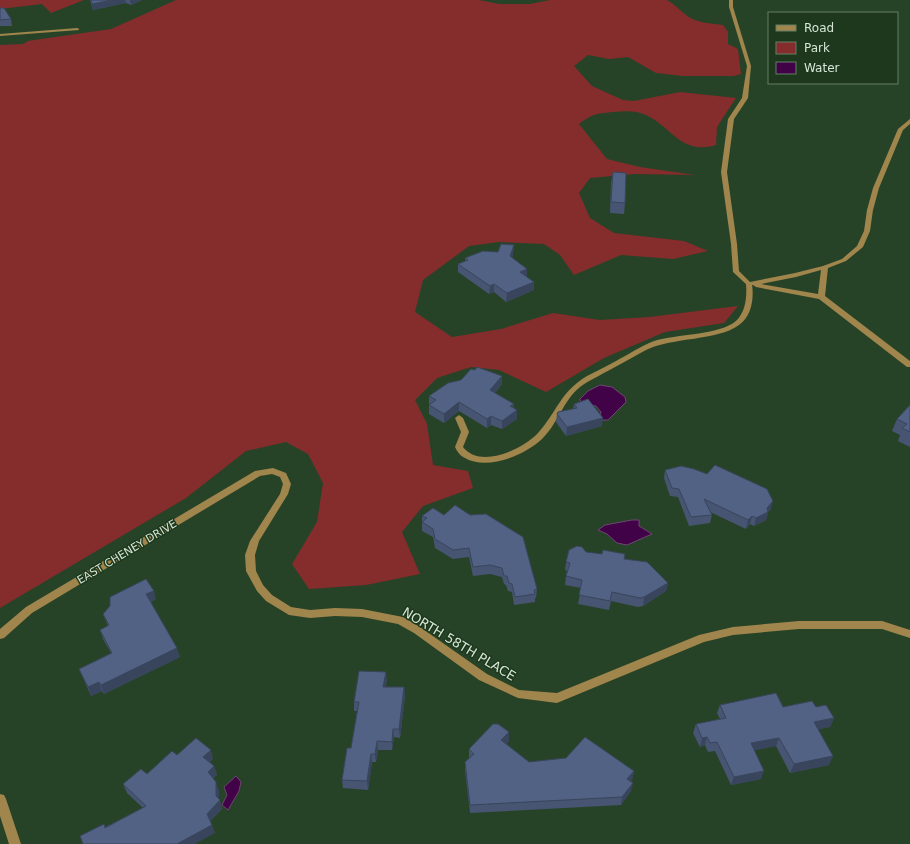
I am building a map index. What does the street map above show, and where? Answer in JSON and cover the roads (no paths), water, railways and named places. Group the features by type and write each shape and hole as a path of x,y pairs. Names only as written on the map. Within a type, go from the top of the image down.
{"street":[{"path":"731,0 731,7 749,66 745,98 731,119 724,172 734,244 736,272 749,284 821,297 910,365"},
{"path":"0,35 77,29"},
{"path":"749,284 796,275 824,267 844,260 860,247 867,231 870,210 876,188 901,129 910,121"},
{"path":"821,297 824,267"},
{"path":"460,418 465,432 459,447 467,456 480,460 498,458 515,453 540,436 566,399 576,387 585,381 641,349 664,340 728,329 738,323 744,316 749,304 749,284"},
{"name":"NORTH 58TH PLACE","path":"258,474 273,471 283,475 287,484 284,494 255,541 250,555 252,571 260,588 270,598 289,611 310,614 335,612 362,614 400,620 417,630 483,677 518,694 557,698 703,638 733,631 799,625 882,625 910,634"},
{"name":"EAST CHENEY DRIVE","path":"0,635 29,610 258,474"},
{"path":"0,799 15,844"}],"water":[{"path":"600,385 612,387 625,397 626,402 608,420 602,420 600,417 601,412 596,406 581,403 580,399 588,391"},
{"path":"639,520 639,526 652,534 627,545 617,543 607,534 598,530 605,525"},
{"path":"236,776 241,782 239,791 228,810 222,805 227,795 224,787"}]}
